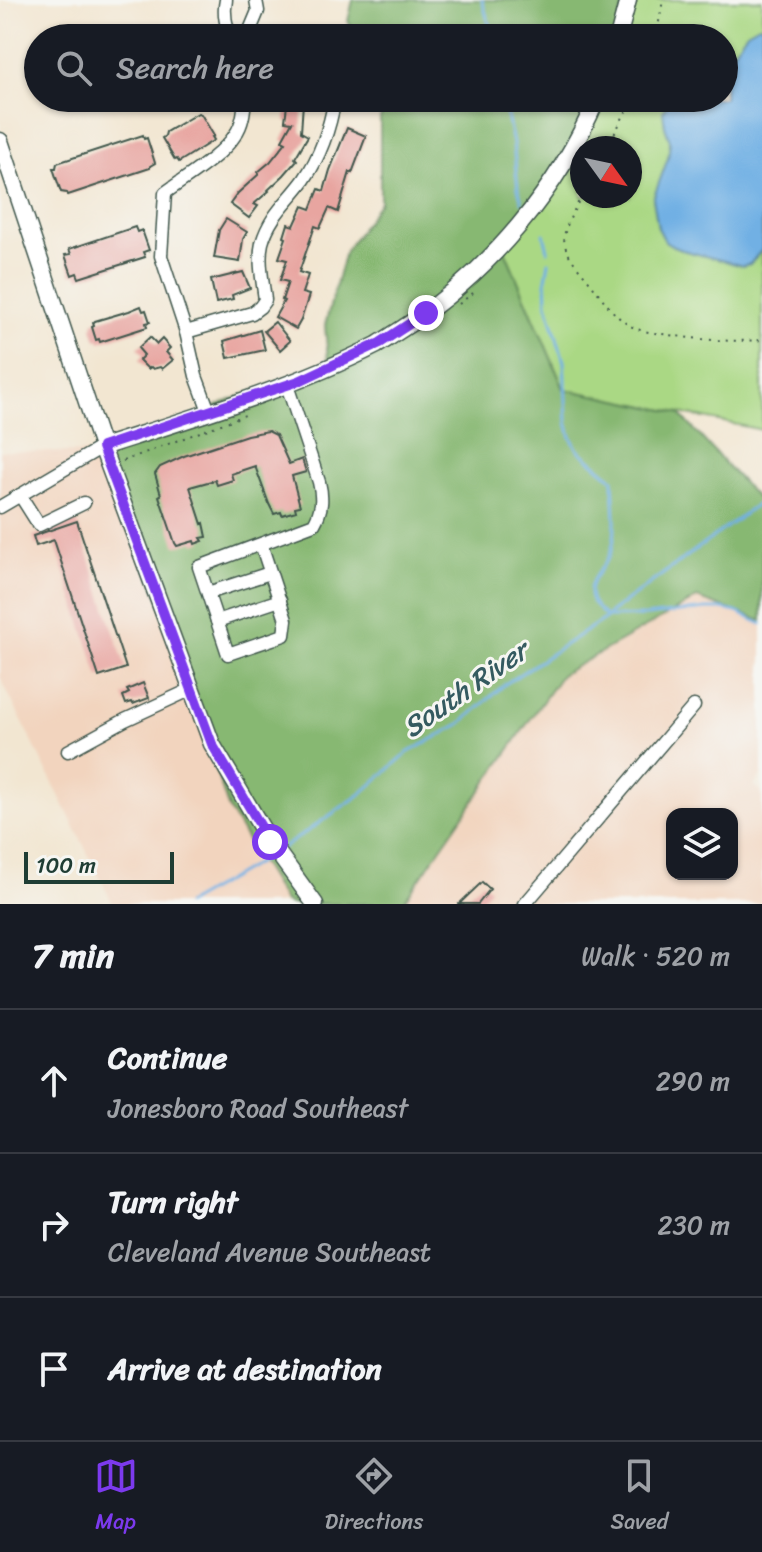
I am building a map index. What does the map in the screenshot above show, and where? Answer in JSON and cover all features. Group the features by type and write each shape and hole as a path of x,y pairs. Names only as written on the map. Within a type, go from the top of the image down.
{"main road":[{"path":"622,24 628,0"},
{"path":"102,447 287,385 380,343 426,313 470,277 506,240 542,195 568,155 590,112"},
{"path":"0,141 102,447 212,744 270,842 315,904"}],"street":[{"path":"226,0 226,24"},
{"path":"253,24 258,11 256,0"},
{"path":"209,411 161,256 165,193 213,158 235,137 244,112"},
{"path":"186,332 252,313 265,300 261,245 282,205 303,181 320,153 332,112"},
{"path":"261,544 286,620 284,635 228,654 199,567 314,524 322,510 319,482 287,385"},
{"path":"0,507 102,447"},
{"path":"20,495 39,525 84,503"},
{"path":"208,593 270,573"},
{"path":"217,621 280,600"},
{"path":"68,751 192,689"},
{"path":"525,904 694,706"}],"path":[{"path":"659,24 663,0"},
{"path":"613,136 626,112"},
{"path":"576,208 564,233 565,250 624,322 641,330 698,339 727,342 762,340"}],"shaded area":[{"path":"0,451 103,453 168,623 229,810 284,901 277,904 113,904 0,677"},
{"path":"697,597 762,621 762,774 754,786 762,791 762,904 402,904 561,675"}],"green space":[{"path":"353,0 624,0 618,24 350,24 348,21"},
{"path":"624,0 762,0 762,430 564,389 500,239 585,112 738,112 738,24 618,24"},
{"path":"384,112 587,112 574,136 570,136 570,144 552,179 500,239 564,389 679,413 762,504 762,621 697,598 561,675 402,904 289,904 284,901 229,810 168,623 102,452 328,361 325,325 345,252 380,202 380,118"}],"water":[{"path":"762,26 762,250 750,264 743,266 678,249 665,241 658,228 653,199 668,158 670,141 663,112 738,112 738,44 747,32"}],"building":[{"path":"286,112 302,112 301,132 308,136 295,158 297,160 254,204 258,206 249,218 230,204 286,142 282,140 292,122 285,121"},
{"path":"198,113 214,140 179,162 162,138 166,132"},
{"path":"347,128 366,136 350,172 338,212 329,208 320,228 315,226 299,272 308,275 302,293 309,295 296,329 275,317 284,301 288,282 280,280 287,260 279,258 284,237 288,224 294,226 303,206 311,209 319,189 324,191"},
{"path":"143,135 144,139 147,138 155,163 150,168 68,195 61,192 53,168 57,163"},
{"path":"226,219 247,232 240,262 214,258 219,230"},
{"path":"135,227 137,232 142,230 149,250 143,252 145,257 79,278 77,273 72,275 65,255 71,254 69,249"},
{"path":"243,272 250,288 232,295 233,299 216,303 211,280"},
{"path":"141,306 150,322 146,323 147,327 100,342 96,340 92,327 95,321"},
{"path":"275,322 290,341 280,350 264,331"},
{"path":"260,330 265,350 228,358 224,341"},
{"path":"150,337 157,344 162,339 170,348 166,352 173,360 162,369 148,369 139,360 144,355 138,348"},
{"path":"268,431 276,435 289,464 302,459 306,472 292,476 300,506 295,507 296,511 274,514 255,466 231,474 233,480 217,485 215,480 190,487 207,537 195,544 194,541 177,546 159,496 155,474 160,467 247,435"},
{"path":"77,521 126,668 99,677 54,540 36,546 33,536"},
{"path":"143,683 149,698 126,704 123,696 129,693 127,690"},
{"path":"482,882 490,889 478,904 459,904"}],"waterway":[{"path":"482,0 489,24"},
{"path":"506,112 522,202"},
{"path":"544,234 548,251"},
{"path":"549,262 547,304 564,362 567,422 571,437 578,450 613,479 613,545 591,587 593,603 607,617 721,609 762,624"},
{"name":"South River","path":"283,848 362,793 407,753 460,724 505,684 607,617 762,501"},
{"name":"South River","path":"186,904 273,854"}],"route":[{"path":"270,842 212,744 102,447 299,381 380,343 426,313"}]}
